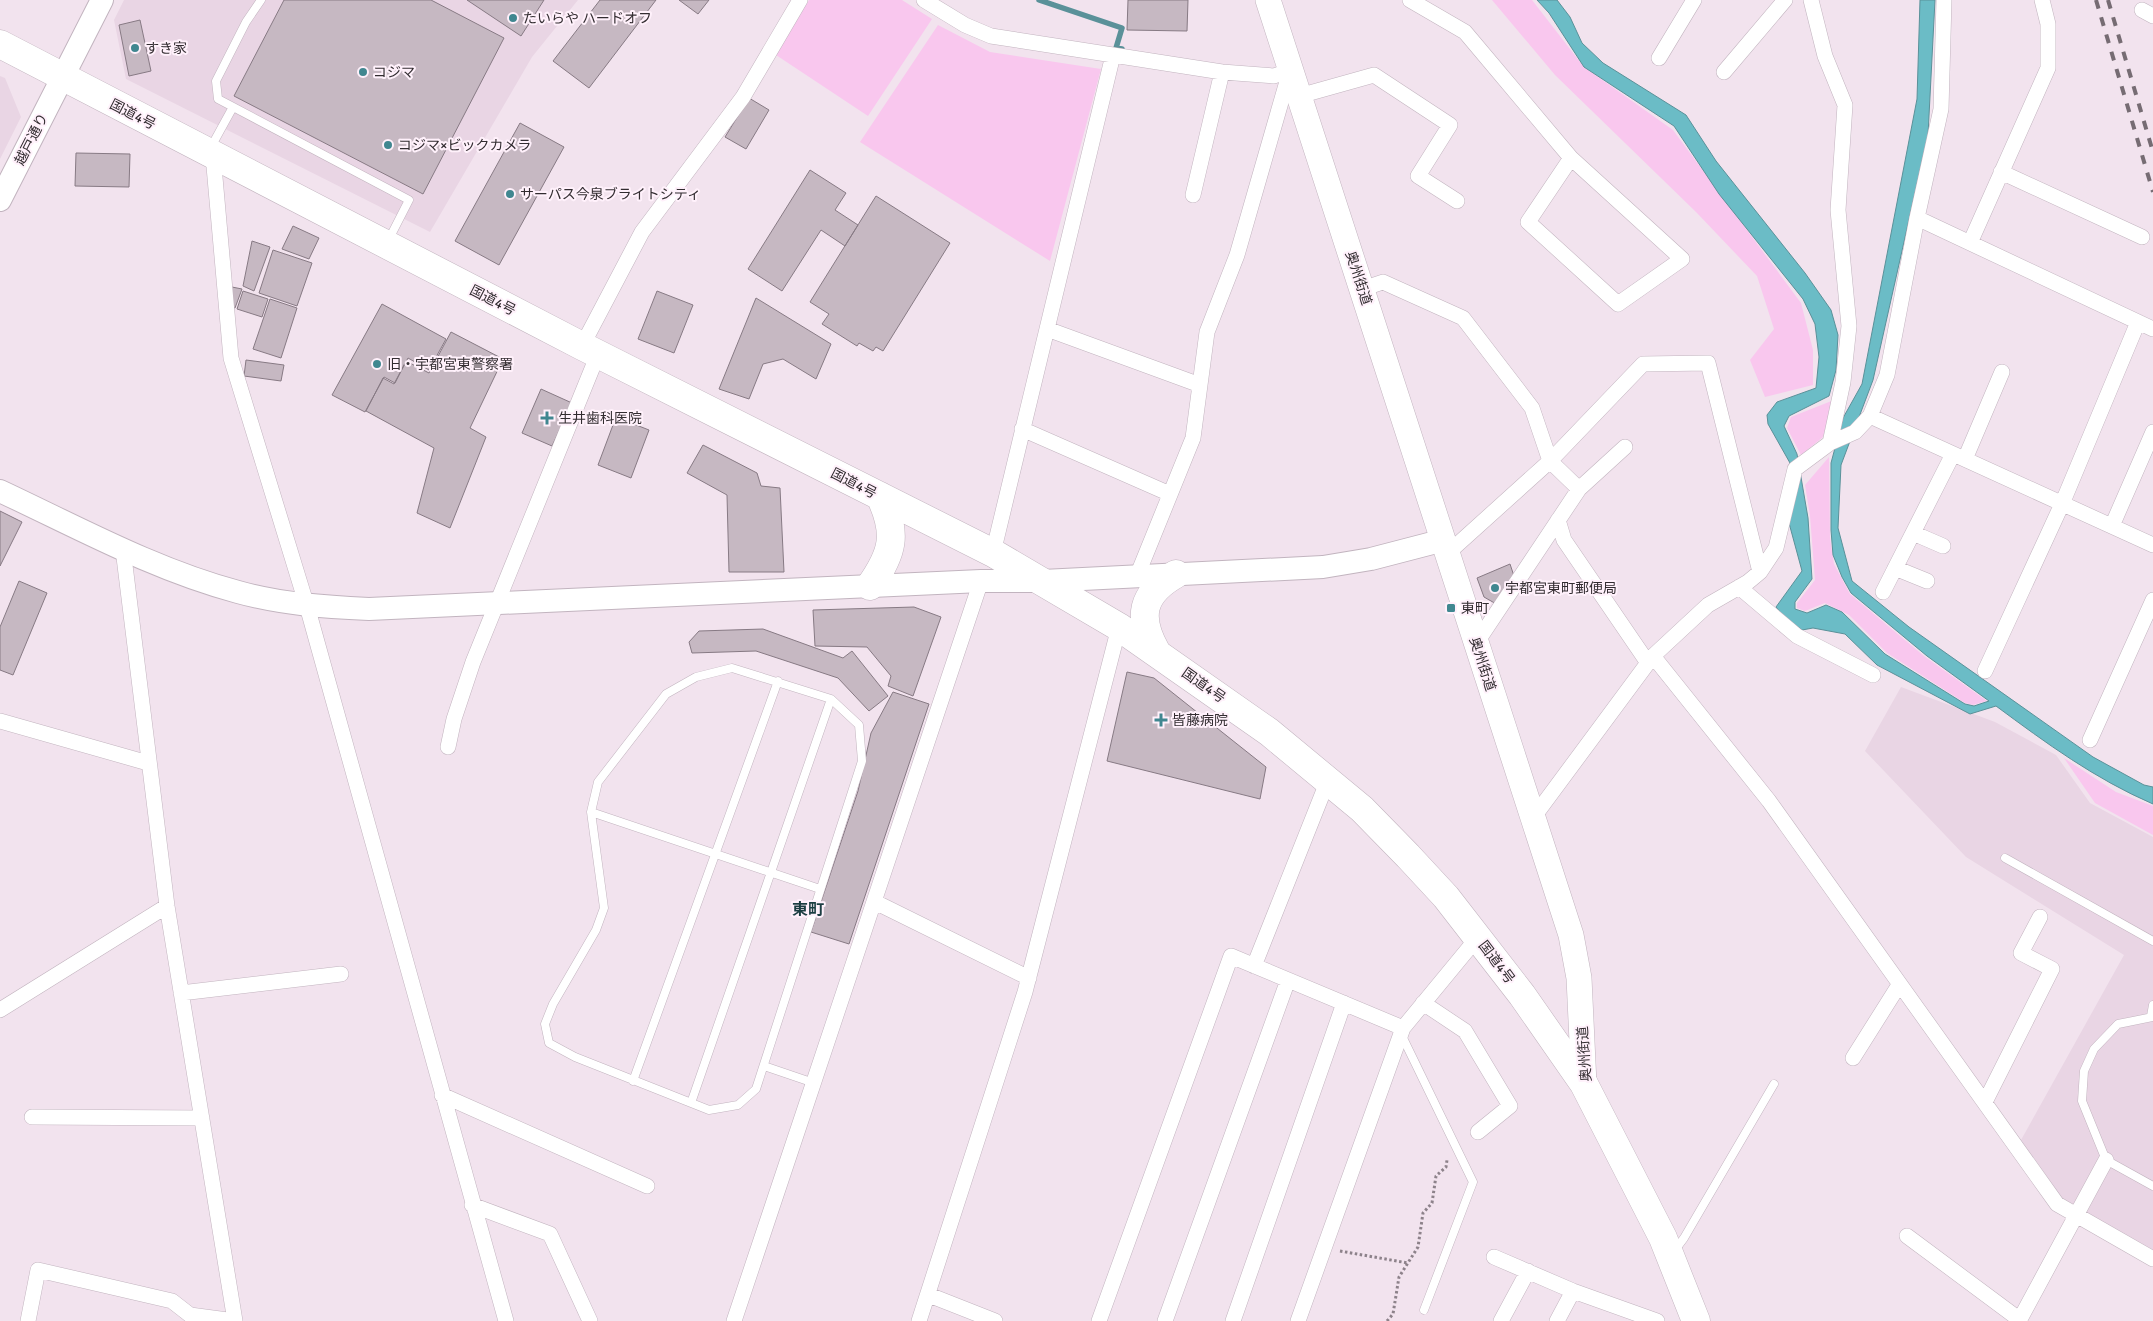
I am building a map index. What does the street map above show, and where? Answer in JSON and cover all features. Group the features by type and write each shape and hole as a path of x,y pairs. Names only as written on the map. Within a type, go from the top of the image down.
{"highway":[{"name":"国道4号","path":"0,44 590,350 992,553 1043,581 1156,651 1255,722 1362,809 1408,856 1478,936 1558,1044 1584,1084"},
{"path":"870,586 886,564 891,541 889,516 880,496"},
{"path":"1156,651 1146,634 1144,616 1150,596 1160,583 1176,574"},
{"name":"奥州街道","path":"1584,1084 1670,1256 1696,1321"}],"main road":[{"name":"奥州街道","path":"1268,0 1571,935 1579,978 1584,1084"}],"street":[{"name":"越戸通り","path":"0,200 102,0"},
{"path":"448,747 463,690 497,604 590,350 642,232 742,97 800,0"},
{"path":"924,0 939,4 965,26 991,36 1222,72 1274,76 1291,70"},
{"path":"1410,0 1466,32 1571,158 1682,259 1618,304 1528,222 1571,158"},
{"path":"1659,58 1694,0"},
{"path":"1724,72 1785,0"},
{"path":"1811,0 1825,56 1845,105 1838,210 1849,326 1844,382 1830,443"},
{"path":"1533,818 1650,659 1708,605 1760,572 1776,548 1795,469 1830,443 1855,432 1870,416 1888,375 1916,218 1941,109 1944,0"},
{"path":"1970,243 2048,68 2048,24 2042,0"},
{"path":"992,553 1113,55"},
{"path":"1137,576 1193,438 1207,332 1237,255 1291,70"},
{"path":"1193,195 1222,72"},
{"path":"1299,96 1374,75 1450,125 1418,176 1458,201"},
{"path":"211,154 231,358 307,606 506,1321"},
{"path":"2001,172 2142,238"},
{"path":"1916,218 2153,329"},
{"path":"1362,289 1382,282 1463,318 1532,408 1550,460 1580,489"},
{"path":"1986,671 2062,504 2138,322"},
{"path":"1047,329 1200,385"},
{"path":"0,491 177,573 238,592 307,606 369,609 981,581 1043,581 1324,567 1446,546 1550,460 1644,364 1708,363 1760,572"},
{"path":"1883,592 1913,533 1959,457 2002,372"},
{"path":"1870,416 2153,545"},
{"path":"1022,429 1170,494"},
{"path":"2112,526 2153,432"},
{"path":"1476,642 1580,489 1626,447"},
{"path":"1558,520 1564,540 1650,659 1769,801 2057,1204 2153,1259"},
{"path":"1913,533 1943,546"},
{"path":"28,1321 38,1270 172,1301 190,1315 235,1321 167,906 148,763 124,549"},
{"path":"1895,568 1927,581"},
{"path":"734,1321 981,581"},
{"path":"1739,587 1797,636 1873,675"},
{"path":"2090,740 2153,600"},
{"path":"919,1321 929,1295 1029,978 1118,627"},
{"path":"0,720 148,763"},
{"path":"1254,966 1328,780"},
{"path":"875,902 1029,978"},
{"path":"0,1010 167,906"},
{"path":"1985,1102 2052,969 2021,953 2040,917"},
{"path":"1298,1321 1402,1031 1478,936"},
{"path":"1099,1321 1231,956 1344,1003 1402,1031"},
{"path":"181,993 341,974"},
{"path":"1164,1321 1288,980"},
{"path":"1853,1058 1899,985"},
{"path":"1233,1321 1344,1003"},
{"path":"1423,1003 1465,1031 1510,1106 1478,1132"},
{"path":"442,1095 647,1186"},
{"path":"32,1117 202,1118"},
{"path":"1907,1236 2020,1320 2106,1160"},
{"path":"472,1204 550,1234 590,1321"},
{"path":"1494,1257 1573,1290 1658,1321"},
{"path":"1502,1321 1528,1271"},
{"path":"1557,1321 1573,1290"},
{"path":"929,1295 995,1321"}],"lane":[{"path":"261,0 246,22 216,81 218,100 409,200 386,245"},
{"path":"211,154 233,107"},
{"path":"732,668 778,681 830,699 859,725 862,761 756,1089 738,1105 709,1110 574,1058 549,1043 545,1024 553,1004 596,930 604,908 591,812 598,782 666,694 696,677 732,668"},
{"path":"633,1082 778,681"},
{"path":"691,1103 772,873 830,699"},
{"path":"591,812 820,889"},
{"path":"2006,858 2153,941"},
{"path":"2153,1005 2152,1017 2118,1024 2094,1049 2084,1071 2082,1101 2106,1160 2153,1186"},
{"path":"1402,1031 1473,1182 1424,1310"},
{"path":"764,1066 814,1082"},
{"path":"1670,1256 1684,1238 1774,1084"}],"path":[{"path":"1387,1321 1393,1314 1399,1277 1418,1247 1423,1214 1432,1203 1436,1176 1446,1168 1451,1137"},
{"path":"1331,1249 1408,1263"}],"shaded area":[{"path":"124,0 578,0 532,57 430,232 126,79 114,20"},
{"path":"809,0 902,0 932,19 868,116 776,55"},
{"path":"1492,0 1532,0 1584,67 1673,130 1801,303 1813,350 1813,385 1765,397 1750,360 1774,329 1757,276 1696,212 1555,75"},
{"path":"938,25 990,52 1101,69 1050,261 860,142"},
{"path":"0,76 5,78 21,117 0,159"},
{"path":"1834,400 1823,437 1801,455 1787,428 1791,417"},
{"path":"1829,457 1830,538 1834,564 1850,594 1924,656 1987,701 1973,705 1965,703 1887,653 1849,615 1825,603 1805,611 1797,608 1797,603 1815,580 1810,516 1805,485"},
{"path":"1901,687 1995,722 2056,755 2090,803 2153,837 2153,1251 2062,1198 2021,1140 2124,955 1966,857 1865,751"},
{"path":"2064,758 2116,792 2153,806 2153,835 2095,803"}],"water":[{"path":"1537,0 1557,0 1570,17 1582,43 1603,63 1686,115 1716,161 1805,273 1831,310 1838,335 1836,370 1829,396 1789,416 1784,426 1797,454 1808,518 1812,579 1795,602 1795,609 1807,613 1826,605 1842,612 1885,654 1965,704 1974,706 1989,701 1927,656 1851,593 1833,555 1831,530 1831,463 1843,418 1862,384 1917,99 1920,0 1935,0 1928,135 1873,380 1841,465 1838,528 1852,581 1909,627 2093,757 2144,785 2153,787 2153,804 2091,772 2052,747 1996,706 1970,714 1877,665 1845,634 1813,628 1802,630 1783,616 1776,607 1802,571 1789,523 1792,494 1790,463 1768,424 1767,415 1777,402 1816,388 1819,357 1815,324 1803,299 1719,194 1674,126 1584,67 1549,13"}],"building":[{"name":"コジマ×ビックカメラ","path":"284,0 431,0 504,38 423,194 234,96"},
{"name":"たいらや ハードオフ","path":"467,0 544,0 521,36"},
{"path":"600,0 656,0 589,88 553,61"},
{"path":"679,0 709,0 698,14"},
{"path":"1128,0 1188,0 1187,31 1127,30"},
{"name":"すき家","path":"140,20 151,71 129,76 119,25"},
{"path":"749,98 769,110 746,149 725,137"},
{"name":"サーパス今泉ブライトシティ","path":"520,123 564,147 499,265 455,241"},
{"path":"76,153 130,154 129,187 75,186"},
{"path":"810,170 846,193 835,210 858,225 845,246 821,230 782,291 748,269"},
{"path":"876,196 950,243 883,351 876,347 873,351 859,343 857,346 822,324 829,314 810,302"},
{"path":"293,226 319,238 309,259 282,249"},
{"path":"252,241 270,247 254,291 243,286"},
{"path":"273,250 312,263 297,306 259,293"},
{"path":"227,286 242,289 235,308 231,307"},
{"path":"243,291 268,299 262,317 237,309"},
{"path":"657,291 693,305 674,353 638,339"},
{"path":"756,298 831,344 816,379 783,359 763,364 749,399 719,389"},
{"path":"270,299 297,308 281,358 253,349"},
{"name":"旧・宇都宮東警察署","path":"382,304 446,339 429,370 408,358 395,383 384,377 365,412 332,395"},
{"path":"451,332 503,359 470,428 486,437 450,528 417,513 434,448 366,411 383,378 394,384 406,361 429,373"},
{"path":"246,360 284,365 281,381 244,376"},
{"name":"生井歯科医院","path":"541,389 572,403 552,446 522,433"},
{"path":"616,417 649,430 631,478 598,465"},
{"path":"703,445 757,473 761,486 780,488 784,572 729,572 727,495 687,473"},
{"path":"0,511 22,522 0,566"},
{"name":"宇都宮東町郵便局","path":"1510,564 1515,579 1498,605 1484,597 1477,578"},
{"path":"19,581 47,593 13,675 0,670 0,627"},
{"path":"914,607 941,617 913,696 888,686 891,676 867,647 815,646 813,610"},
{"path":"763,629 843,658 852,651 888,696 869,711 838,678 756,651 692,653 689,642 699,631"},
{"name":"皆藤病院","path":"1127,672 1154,678 1266,767 1260,799 1107,761"},
{"path":"893,692 929,704 849,944 811,932 858,791 871,733"}],"waterway":[{"path":"1039,0 1122,28 1116,48 1122,49"}],"railway":[{"path":"2096,0 2153,192"},
{"path":"2108,0 2153,152"}],"place":[{"name":"たいらや ハードオフ","path":"513,18"},
{"name":"すき家","path":"135,48"},
{"name":"コジマ","path":"363,72"},
{"name":"コジマ×ビックカメラ","path":"388,145"},
{"name":"サーパス今泉ブライトシティ","path":"510,194"},
{"name":"旧・宇都宮東警察署","path":"377,364"},
{"name":"生井歯科医院","path":"547,418"},
{"name":"宇都宮東町郵便局","path":"1495,588"},
{"name":"東町","path":"1451,608"},
{"name":"皆藤病院","path":"1161,720"}],"district":[{"name":"東町","path":"808,909"}]}
